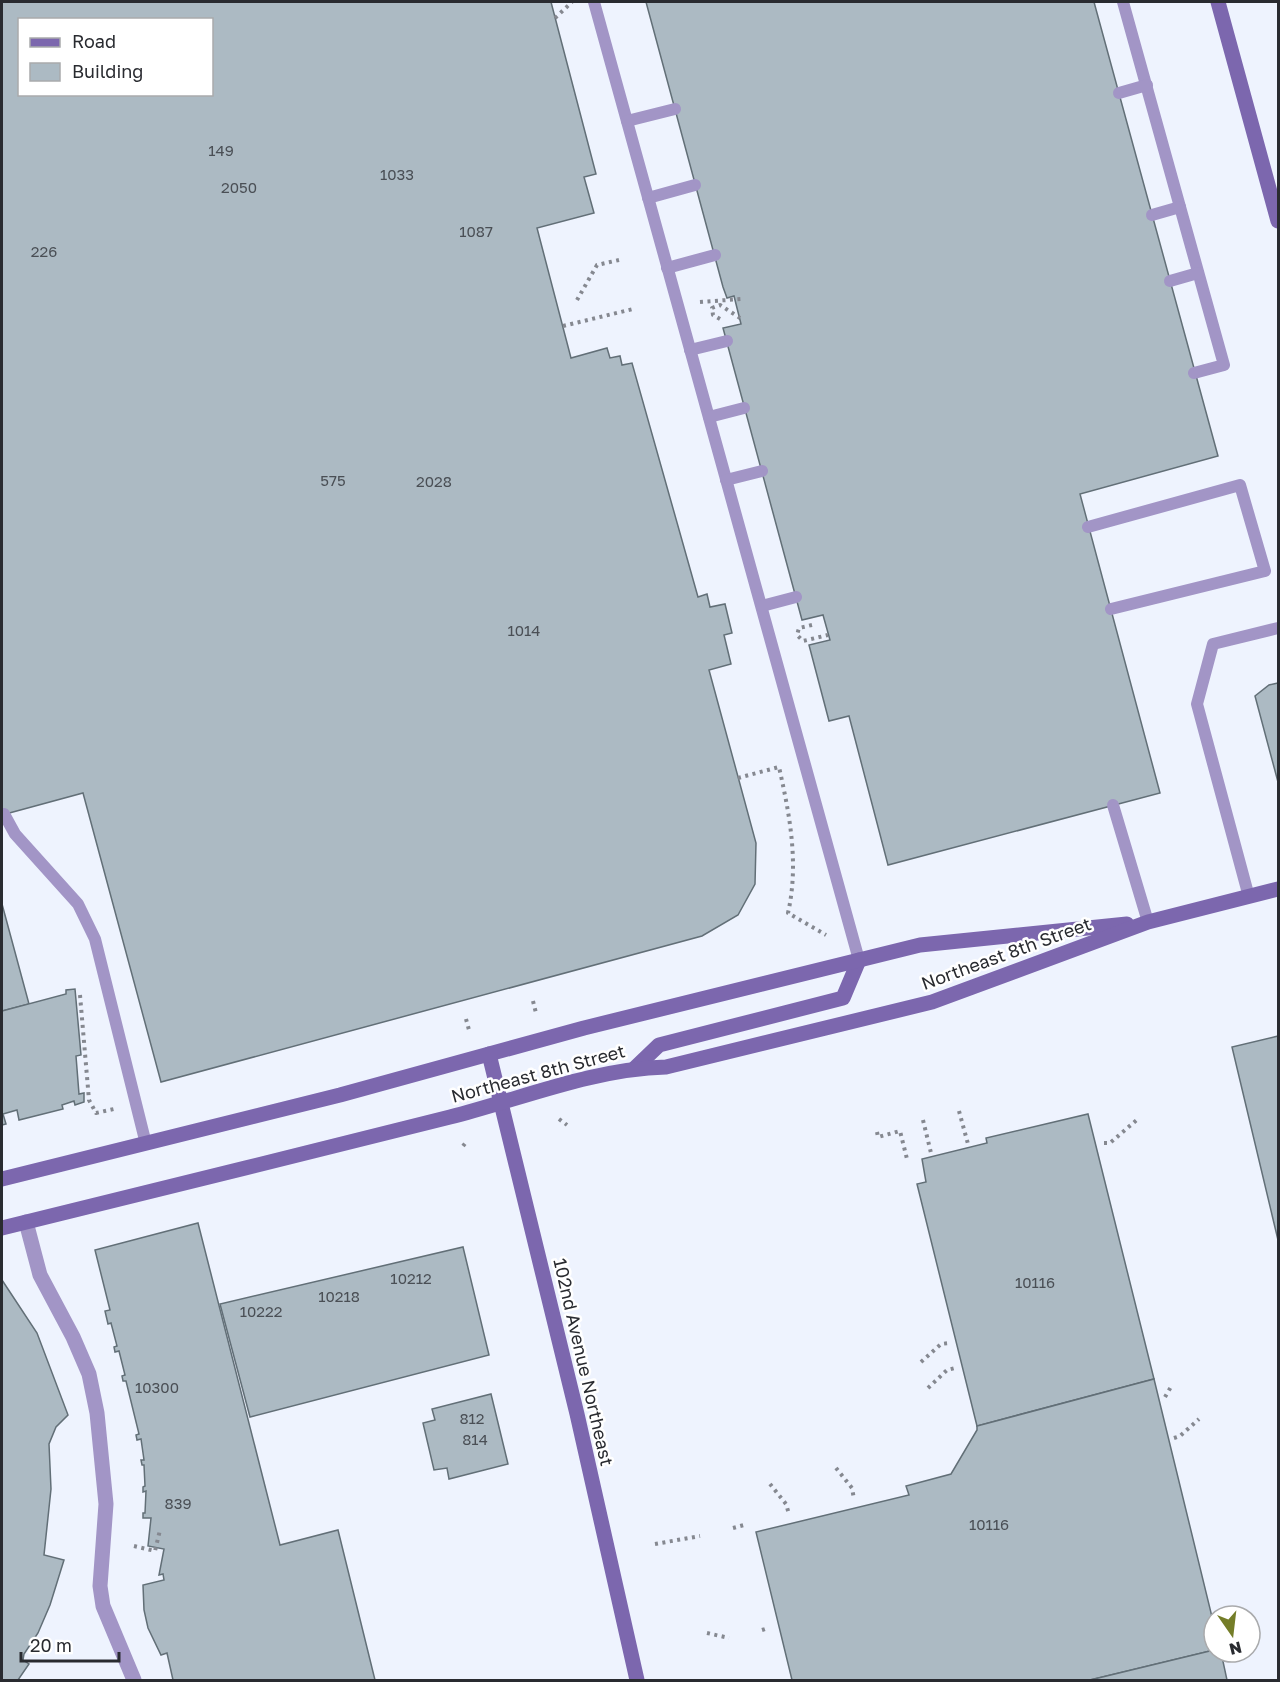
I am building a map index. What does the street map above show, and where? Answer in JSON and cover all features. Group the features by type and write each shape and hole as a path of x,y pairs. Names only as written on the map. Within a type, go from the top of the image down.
{"main road":[{"path":"1218,2 1278,221"},
{"name":"Northeast 8th Street","path":"2,1228 635,1068 666,1067 932,1002 1148,922 1278,889"},
{"name":"Northeast 8th Street","path":"2,1179 340,1095 489,1054 920,945 1148,922"},
{"path":"635,1068 659,1046 843,998 859,960"},
{"name":"102nd Avenue Northeast","path":"489,1054 577,1414 637,1680"}],"street":[{"path":"26,1222 40,1275 74,1337 88,1374 97,1413 106,1504 100,1586 103,1606 134,1680"}],"lane":[{"path":"594,2 859,960"},
{"path":"1124,2 1224,365 1194,373"},
{"path":"1119,93 1147,85"},
{"path":"627,121 675,109"},
{"path":"648,198 695,185"},
{"path":"1152,214 1180,207"},
{"path":"667,268 715,255"},
{"path":"1170,281 1198,273"},
{"path":"690,350 727,341"},
{"path":"709,417 744,408"},
{"path":"726,480 762,471"},
{"path":"1088,526 1240,485 1265,571 1111,609"},
{"path":"762,606 796,597"},
{"path":"1249,897 1197,704 1213,644 1278,628"},
{"path":"1113,805 1148,922"},
{"path":"4,814 15,834 78,904 95,939 146,1144"}],"path":[{"path":"555,18 572,2"},
{"path":"577,300 597,265 619,260"},
{"path":"693,302 729,302 741,298"},
{"path":"712,308 720,305 740,318"},
{"path":"563,326 633,309"},
{"path":"812,625 800,628 797,635 803,641 828,634"},
{"path":"738,778 779,767 790,814 795,884 788,913 826,935"},
{"path":"80,995 88,1100 96,1113 114,1109"},
{"path":"533,1001 536,1014"},
{"path":"466,1019 469,1030"},
{"path":"959,1111 968,1144"},
{"path":"1104,1143 1110,1143 1139,1118"},
{"path":"559,1119 567,1125"},
{"path":"923,1120 931,1153"},
{"path":"877,1132 878,1137 900,1131 907,1159"},
{"path":"463,1146 467,1141"},
{"path":"921,1362 941,1344 949,1343"},
{"path":"928,1388 947,1370 955,1368"},
{"path":"1165,1397 1172,1385"},
{"path":"1174,1438 1180,1436 1199,1419"},
{"path":"837,1468 852,1488 854,1498"},
{"path":"770,1484 786,1504 789,1514"},
{"path":"733,1528 744,1526"},
{"path":"134,1546 155,1551 160,1530"},
{"path":"655,1544 700,1536"},
{"path":"762,1630 768,1628"},
{"path":"707,1633 729,1638"}],"building":[{"path":"2,2 551,2 596,174 584,177 594,213 537,228 571,358 607,348 610,358 620,356 622,365 632,363 698,597 707,594 710,607 725,604 732,633 724,635 731,664 709,670 756,843 755,884 738,915 702,936 161,1082 83,793 2,815"},
{"path":"646,2 1094,2 1218,456 1080,494 1160,793 888,865 849,716 829,721 809,645 830,640 823,615 802,620 723,328 741,324 734,296 727,298 723,287"},
{"path":"1278,683 1278,782 1255,696 1269,685"},
{"path":"2,904 29,1004 2,1011"},
{"path":"75,989 81,1055 76,1056 79,1094 84,1093 84,1102 75,1105 74,1101 62,1105 63,1109 19,1120 17,1110 3,1114 6,1124 2,1125 2,1011 66,994 66,990"},
{"path":"1278,1036 1278,1240 1232,1047"},
{"path":"1088,1114 1154,1379 977,1426 917,1184 926,1182 922,1159 987,1143 986,1138"},
{"path":"198,1223 280,1545 338,1530 375,1680 173,1680 167,1653 161,1655 148,1628 144,1610 143,1585 164,1580 163,1574 159,1575 164,1549 148,1546 151,1518 143,1518 146,1491 143,1492 145,1486 141,1439 137,1440 136,1435 139,1434 126,1381 123,1381 122,1376 125,1375 119,1351 115,1352 114,1347 117,1346 111,1323 108,1324 105,1311 110,1310 95,1250"},
{"path":"463,1247 489,1355 250,1417 220,1304"},
{"path":"2,1280 37,1333 68,1415 56,1427 49,1444 51,1489 44,1555 64,1560 50,1605 38,1633 24,1654 23,1660 29,1664 18,1680 2,1680"},
{"path":"1154,1379 1209,1604 1202,1604 1202,1653 1090,1680 792,1680 756,1532 909,1495 906,1486 951,1474 977,1430 977,1426"},
{"path":"491,1394 508,1464 449,1479 447,1468 434,1470 423,1423 435,1420 432,1409"},
{"path":"1202,1653 1202,1664 1224,1664 1227,1680 1090,1680"}]}
